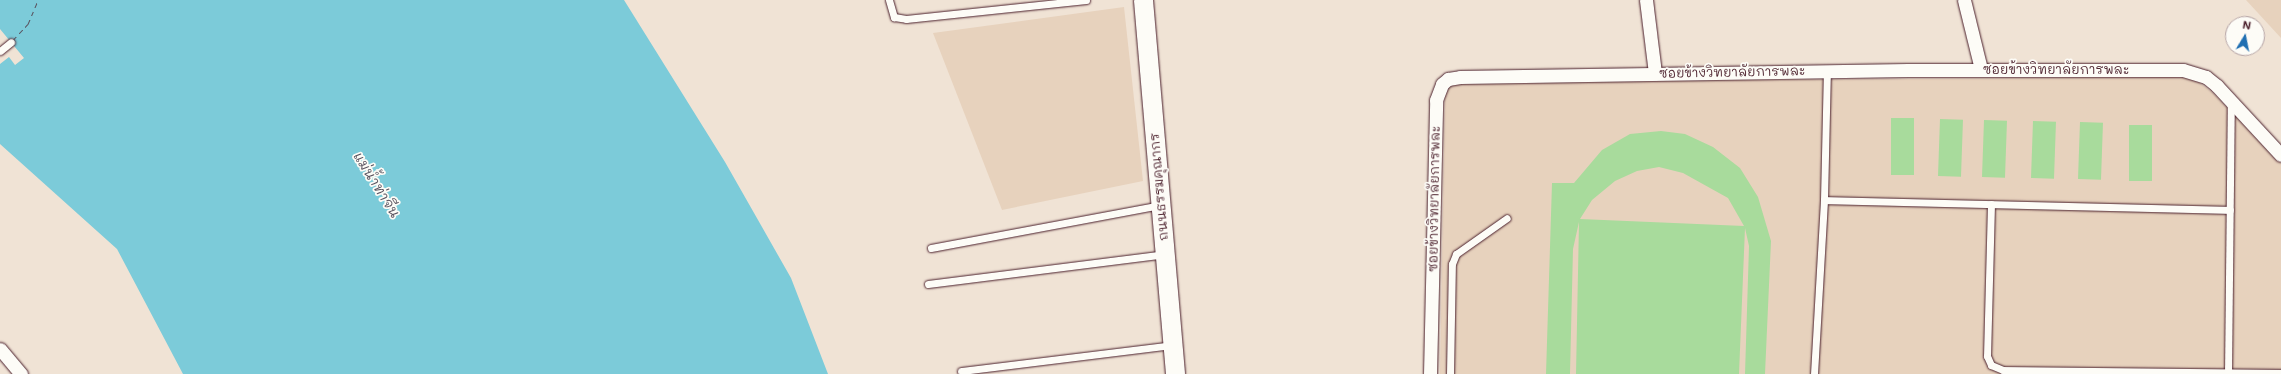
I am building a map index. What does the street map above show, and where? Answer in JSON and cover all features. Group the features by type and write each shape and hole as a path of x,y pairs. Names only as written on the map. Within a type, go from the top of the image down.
{"street":[{"name":"ถนนธรรมคุณากร","path":"1144,0 1175,374"},
{"path":"1646,0 1655,73"},
{"path":"1964,0 1981,69"},
{"name":"ซอยข้างวิทยาลัยการพละ","path":"1430,374 1436,100 1442,84 1448,79 1460,77 1655,73 1981,69 2183,70 2206,77 2231,101 2281,155"},
{"path":"0,349 21,374"}],"lane":[{"path":"889,0 894,17 906,19 1086,0"},
{"path":"0,51 11,42"},
{"path":"1814,374 1824,200 1827,71"},
{"path":"2228,373 2231,101"},
{"path":"1824,200 2230,210"},
{"path":"1991,204 1987,356 1991,365 2003,370 2281,373"},
{"path":"931,248 1161,205"},
{"path":"1450,374 1452,264 1456,254 1506,218"},
{"path":"928,284 1165,254"},
{"path":"961,371 1173,345"}],"shaded area":[{"path":"2246,0 2281,0 2281,38 2265,21 2265,16 2261,16"},
{"path":"1124,7 1143,181 1002,210 933,33"},
{"path":"2193,78 2213,93 2281,163 2281,374 1440,374 1445,95 1451,85 1459,82"}],"green space":[{"path":"1891,118 1914,118 1914,175 1891,175"},
{"path":"1940,119 1963,120 1961,177 1938,176"},
{"path":"1984,120 2007,121 2005,178 1982,177"},
{"path":"2033,121 2056,122 2054,179 2031,178"},
{"path":"2080,122 2103,123 2101,180 2078,179"},
{"path":"2129,125 2152,125 2152,181 2129,181"},
{"path":"1661,131 1685,134 1713,147 1740,168 1758,197 1771,241 1765,374 1745,374 1749,246 1745,228 1739,374 1576,374 1579,222 1573,249 1570,374 1546,374 1552,183 1574,183 1602,150 1630,134","holes":["1659,167 1683,173 1728,198 1744,226 1580,219 1592,200 1615,181 1637,171"]}],"water":[{"name":"แม่น้ำท่าจีน","path":"0,0 624,0 725,162 791,278 828,374 183,374 117,249 0,144"}],"pier":[{"path":"0,29 24,58 15,65 9,57 0,64"}],"ferry route":[{"path":"13,40 28,24 38,0"}]}
